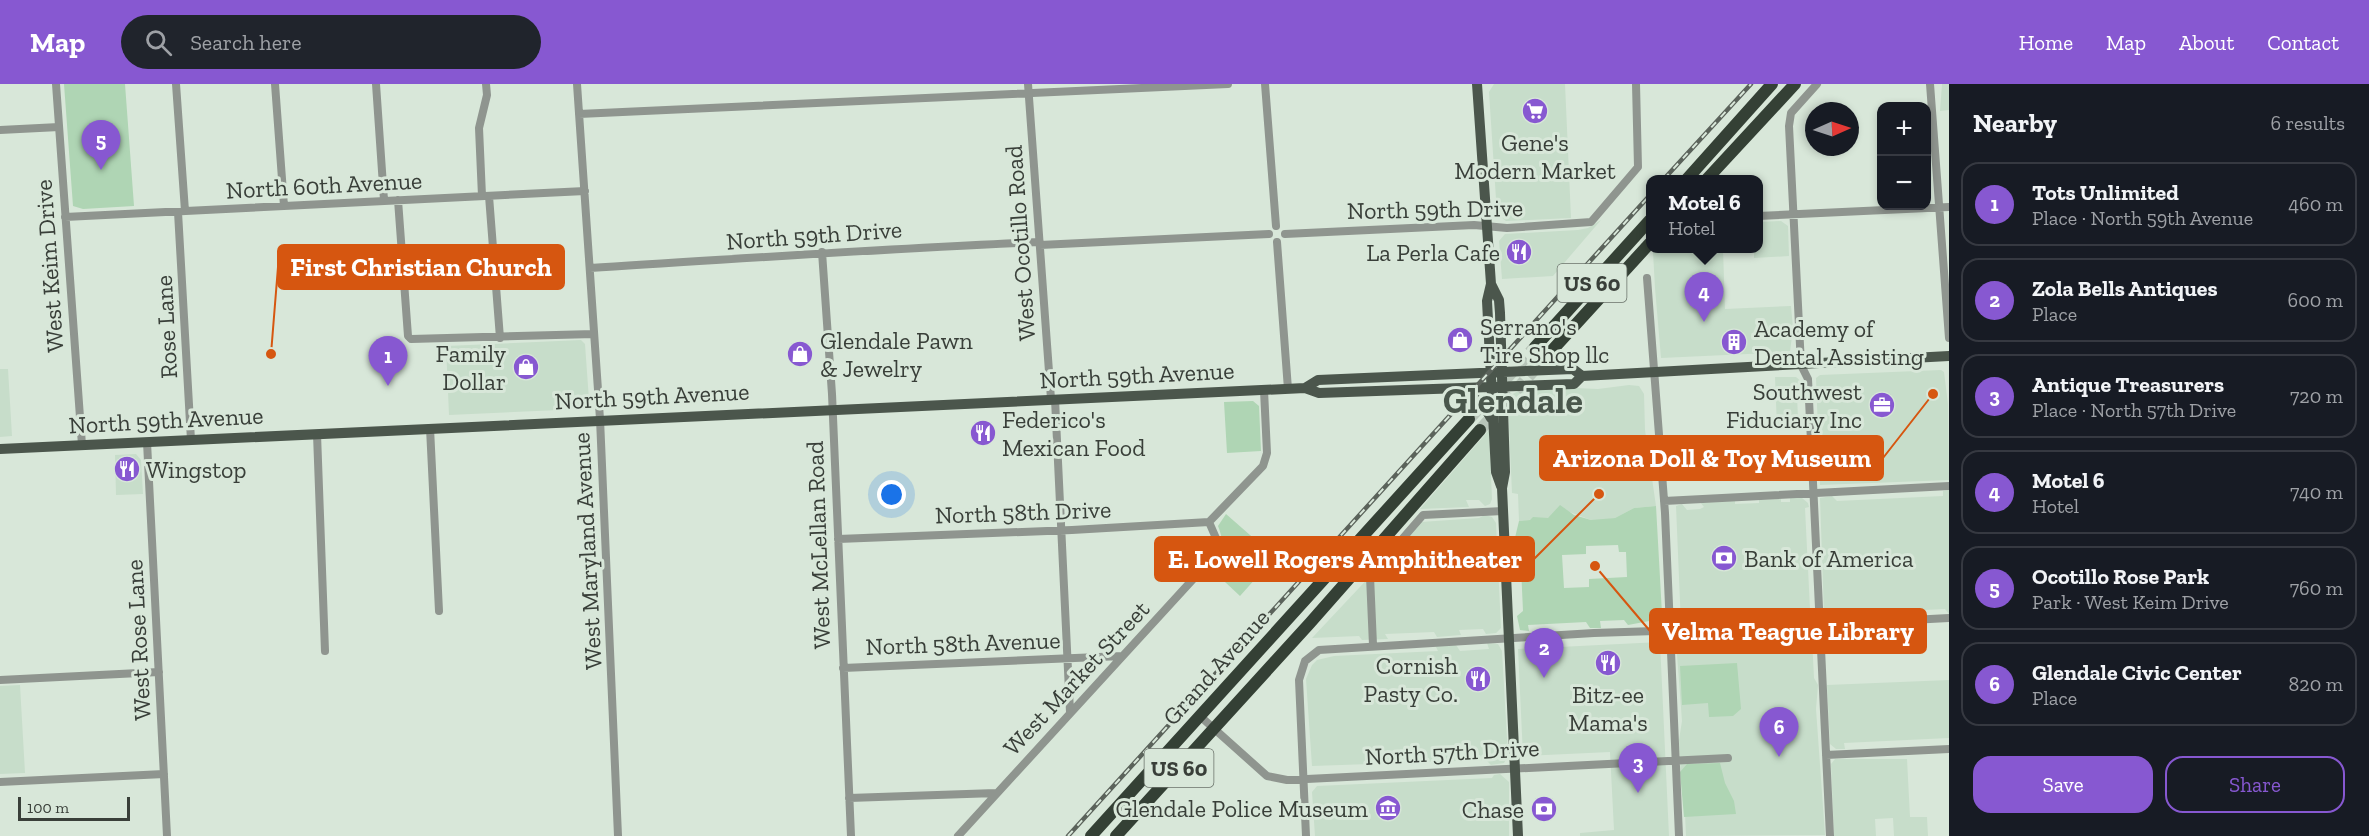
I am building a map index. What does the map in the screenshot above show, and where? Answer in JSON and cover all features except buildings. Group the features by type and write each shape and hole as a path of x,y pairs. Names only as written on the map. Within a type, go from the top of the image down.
{"highway":[{"path":"1691,175 1772,84"},
{"path":"1712,175 1794,84"},
{"name":"US 60","path":"1535,347 1646,224"},
{"name":"US 60","path":"1546,357 1646,247"},
{"name":"Grand Avenue","path":"1091,836 1469,419"},
{"name":"Grand Avenue","path":"1116,836 1480,430"}],"main road":[{"path":"1477,84 1491,285 1486,301 1490,372 1497,386 1505,472 1502,488 1518,836"},
{"path":"1491,285 1499,300 1502,372 1497,386 1494,424 1496,472 1502,488"},
{"name":"North 59th Avenue","path":"1305,388 1318,380 1573,369 1582,376 1949,356"},
{"name":"North 59th Avenue","path":"0,449 1305,388 1319,393 1574,384 1582,376"},
{"path":"1431,389 1463,392 1476,398 1487,409 1494,424"}],"street":[{"name":"West Keim Drive","path":"56,84 82,445"},
{"path":"176,84 182,211"},
{"path":"275,84 284,206"},
{"path":"375,84 384,200"},
{"path":"486,84 487,95 479,128 500,338"},
{"name":"West Maryland Avenue","path":"577,84 600,420 618,836"},
{"name":"West Ocotillo Road","path":"1028,84 1053,399 1070,712"},
{"path":"579,114 1228,84"},
{"path":"1265,84 1276,226 1269,234 1272,241 1277,242"},
{"name":"North 59th Drive","path":"1285,234 1586,224 1596,218 1638,167 1636,84"},
{"path":"1817,84 1790,118 1801,365 1808,379 1818,625 1830,836"},
{"path":"1930,84 1949,338"},
{"path":"0,130 59,127"},
{"name":"North 60th Avenue","path":"66,217 585,191"},
{"path":"398,200 408,336 411,339 594,334"},
{"path":"1763,216 1949,207"},
{"name":"Rose Lane","path":"182,211 191,440"},
{"path":"1276,226 1282,228 1285,234 1277,242"},
{"name":"North 59th Drive","path":"590,268 758,259 822,252 1269,234"},
{"path":"1277,242 1288,389"},
{"name":"West McLellan Road","path":"822,252 832,409 851,836"},
{"path":"1647,278 1652,373 1664,501 1679,836"},
{"path":"1209,522 1263,466 1267,453 1264,390"},
{"path":"430,428 439,611"},
{"path":"317,434 325,651"},
{"name":"West Rose Lane","path":"147,442 167,836"},
{"path":"1664,501 1813,491 1949,486"},
{"path":"1373,645 1370,576 1423,515 1503,512"},
{"name":"North 58th Drive","path":"838,539 1209,522"},
{"name":"West Market Street","path":"958,836 1217,553 1219,544 1209,522"},
{"path":"1306,836 1299,680 1309,656 1330,648 1949,618"},
{"name":"North 58th Avenue","path":"843,668 1122,656"},
{"path":"0,680 159,672"},
{"name":"North 57th Drive","path":"1201,717 1267,776 1281,779 1728,758"},
{"path":"1826,755 1949,749"},
{"path":"0,782 164,774"},
{"path":"849,798 996,793"}],"shaded area":[{"path":"1494,84 1565,84 1571,218 1506,221 1497,214 1489,92"},
{"path":"1942,84 1949,84 1949,110 1940,111"},
{"path":"1601,220 1553,276 1502,279 1499,241 1505,234 1578,230 1588,228"},
{"path":"1781,221 1788,226 1789,256 1754,258 1754,253 1763,253 1763,222"},
{"path":"1653,253 1723,253 1725,309 1791,306 1793,328 1790,352 1661,358"},
{"path":"581,340 585,344 589,400 582,409 449,415 446,346"},
{"path":"0,369 8,369 12,436 0,437"},
{"path":"1941,370 1944,372 1948,404 1949,480 1820,485 1816,378 1820,375"},
{"path":"1775,377 1796,377 1803,383 1803,390 1797,396 1798,418 1805,419 1803,425 1777,427"},
{"path":"1639,386 1644,394 1645,430 1656,506 1634,508 1615,518 1603,520 1591,520 1567,511 1548,518 1519,521 1518,494 1512,493 1508,405 1511,395 1518,391 1598,389"},
{"path":"1489,430 1492,499 1490,504 1485,506 1479,500 1466,500 1469,507 1420,509"},
{"path":"136,454 141,460 143,494 116,495 115,455"},
{"path":"1949,490 1949,614 1945,609 1838,614 1837,619 1827,618 1824,613 1820,498 1832,496 1837,501 1943,496 1943,491"},
{"path":"1790,498 1802,498 1809,507 1805,508 1810,609 1813,609 1813,618 1788,617 1787,621 1768,622 1767,618 1739,619 1739,623 1720,624 1716,617 1690,619 1690,625 1681,625 1676,506 1682,504 1687,510 1704,507 1700,502 1735,500 1735,504 1781,499 1781,502 1790,502"},
{"path":"1485,515 1492,517 1496,523 1501,628 1496,633 1486,634 1483,629 1459,630 1461,635 1437,637 1434,632 1385,634 1388,639 1362,640 1359,636 1312,638 1421,522 1479,518"},
{"path":"1808,633 1812,639 1814,678 1818,685 1816,709 1825,835 1686,836 1684,790 1681,780 1679,740 1682,721 1676,641"},
{"path":"1660,642 1669,836 1580,836 1580,833 1614,830 1610,752 1523,756 1518,649"},
{"path":"1487,643 1498,644 1502,651 1508,756 1504,763 1491,765 1486,760 1312,766 1306,679 1312,665 1317,660 1334,656 1438,651 1435,645 1456,645 1460,651 1489,649"},
{"path":"1949,680 1949,738 1844,743 1845,749 1836,749 1830,744 1827,685"},
{"path":"20,685 25,773 0,774 0,686"},
{"path":"1835,759 1907,759 1910,817 1927,817 1928,836 1894,836 1893,818 1875,819 1876,836 1834,836 1831,764"},
{"path":"1500,774 1509,782 1509,836 1315,836 1312,792 1317,786 1492,778"}],"green space":[{"path":"64,84 125,84 134,206 83,209 73,206"},
{"path":"1253,401 1259,406 1261,451 1227,453 1224,402"},
{"path":"1560,505 1574,515 1591,520 1615,518 1634,508 1656,506 1662,614 1660,619 1628,625 1624,620 1600,621 1601,628 1590,628 1586,622 1528,625 1529,631 1520,630 1517,616 1523,611 1520,546 1513,546 1519,521 1530,520 1533,517 1548,518","holes":["1618,545 1619,552 1626,552 1627,577 1589,579 1589,587 1564,588 1562,555 1586,554 1586,546"]},
{"path":"1226,514 1275,557 1240,596 1210,568 1221,553 1222,538 1218,526"},
{"path":"1737,663 1741,709 1733,716 1709,717 1708,703 1682,705 1680,666"},
{"path":"1720,763 1725,783 1734,801 1736,814 1684,817 1680,772 1687,764"}],"tunnel":[{"path":"1469,419 1535,347"},
{"path":"1480,430 1546,357"}],"railway":[{"path":"1668,175 1751,84"},
{"path":"1068,836 1646,199"}],"place":[{"name":"Gene's Modern Market","path":"1535,111"},
{"name":"Ocotillo Rose Park","path":"101,170"},
{"name":"La Perla Cafe","path":"1519,252"},
{"name":"Motel 6","path":"1704,322"},
{"name":"Serrano's Tire Shop llc","path":"1460,340"},
{"name":"Academy of Dental Assisting","path":"1734,342"},
{"name":"First Christian Church","path":"271,354"},
{"name":"Glendale Pawn & Jewelry","path":"800,354"},
{"name":"Family Dollar","path":"526,367"},
{"name":"Tots Unlimited","path":"388,386"},
{"name":"Arizona Doll & Toy Museum","path":"1933,394"},
{"name":"Southwest Fiduciary Inc","path":"1882,405"},
{"name":"Federico's Mexican Food","path":"983,433"},
{"name":"Wingstop","path":"127,469"},
{"name":"E. Lowell Rogers Amphitheater","path":"1599,494"},
{"name":"Bank of America","path":"1724,558"},
{"name":"Velma Teague Library","path":"1595,566"},
{"name":"Bitz-ee Mama's","path":"1608,663"},
{"name":"Zola Bells Antiques","path":"1544,678"},
{"name":"Cornish Pasty Co.","path":"1478,679"},
{"name":"Glendale Civic Center","path":"1779,757"},
{"name":"Antique Treasurers","path":"1638,793"},
{"name":"Glendale Police Museum","path":"1388,808"},
{"name":"Chase","path":"1544,809"}],"district":[{"name":"Glendale","path":"1513,400"}]}
